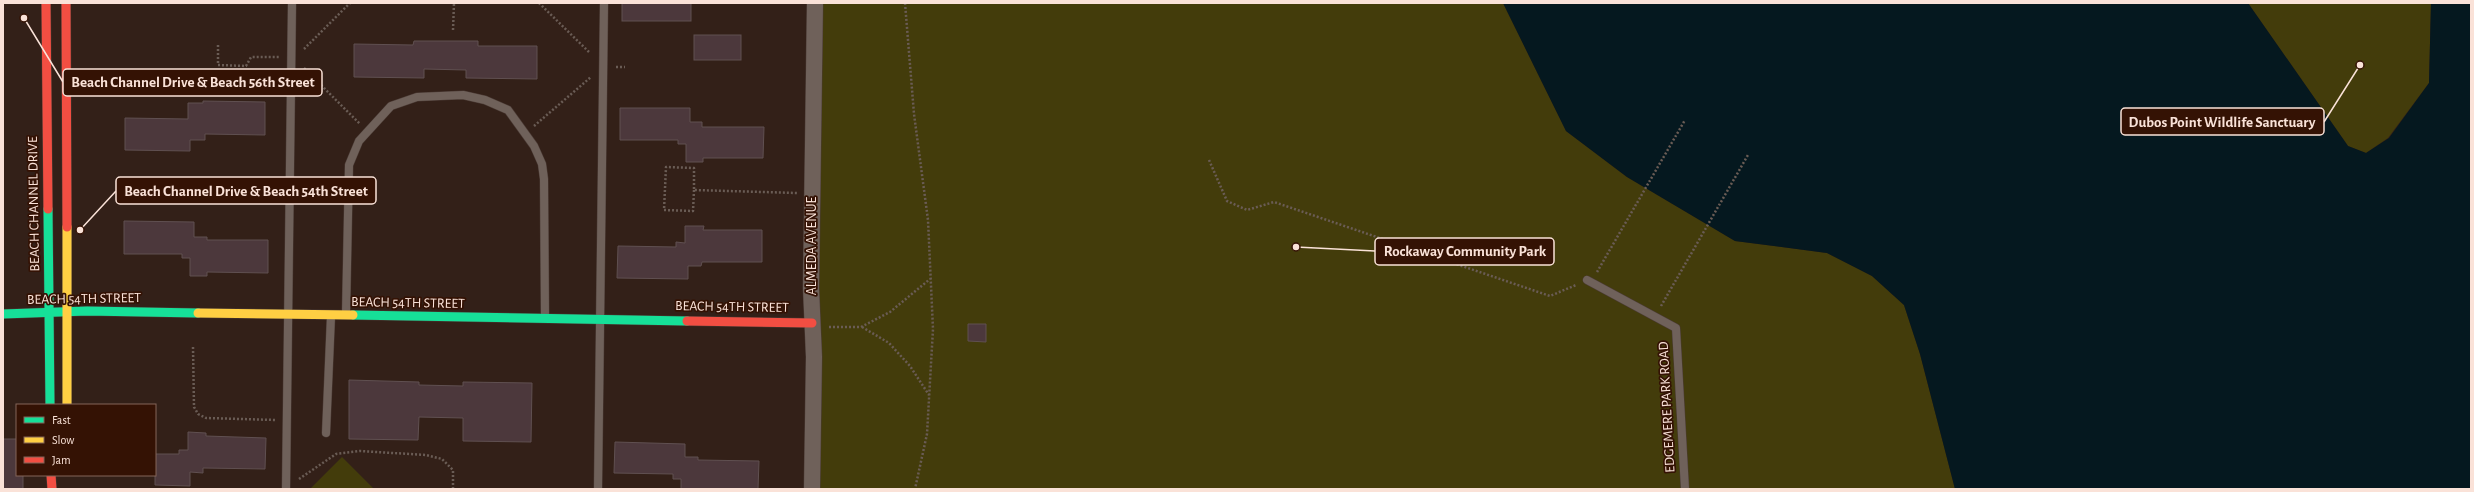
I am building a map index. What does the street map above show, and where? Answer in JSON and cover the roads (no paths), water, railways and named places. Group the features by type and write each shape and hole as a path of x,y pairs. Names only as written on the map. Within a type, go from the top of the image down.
{"main road":[{"name":"BEACH CHANNEL DRIVE","path":"46,3 50,404"},
{"path":"66,3 66,404"},
{"name":"BEACH 54TH STREET","path":"3,314 49,314 67,312 812,323"},
{"path":"51,476 52,489"}],"street":[{"name":"ALMEDA AVENUE","path":"812,489 814,357 812,323 812,193 814,3"}],"lane":[{"path":"286,489 292,3"},
{"path":"598,489 604,3"},
{"path":"346,316 349,166 359,141 392,106 417,97 440,94 463,95 485,100 508,110 526,133 542,164 544,179 545,319"},
{"name":"EDGEMERE PARK ROAD","path":"1589,281 1676,328 1685,489"},
{"path":"326,433 331,315"}],"water":[{"path":"1503,3 2248,3 2348,146 2366,153 2389,138 2429,83 2431,3 2471,3 2471,489 1955,489 1920,354 1904,305 1872,276 1827,253 1735,241 1627,177 1566,131"}],"place":[{"name":"Beach Channel Drive & Beach 56th Street","path":"24,18"},
{"name":"Dubos Point Wildlife Sanctuary","path":"2360,65"},
{"name":"Beach Channel Drive & Beach 54th Street","path":"80,230"},
{"name":"Rockaway Community Park","path":"1296,247"}]}
